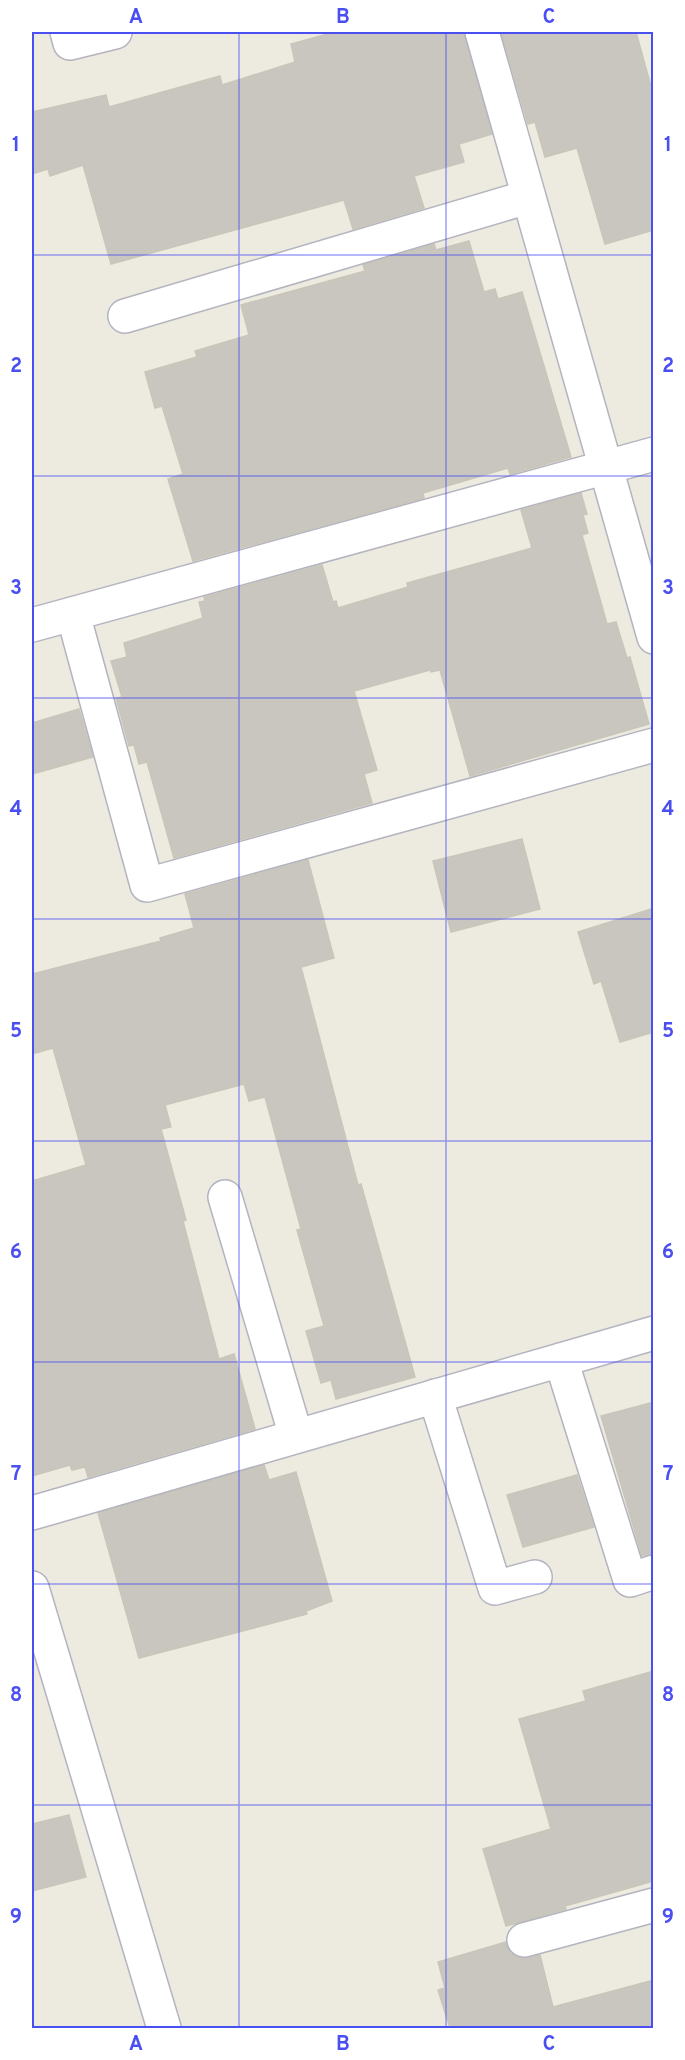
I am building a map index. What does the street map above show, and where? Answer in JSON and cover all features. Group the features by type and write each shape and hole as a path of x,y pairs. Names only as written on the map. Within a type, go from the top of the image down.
{"street":[{"path":"67,32 70,43 115,32"},
{"path":"482,32 604,469 654,637"},
{"path":"125,316 528,197"},
{"path":"32,625 654,454"},
{"path":"73,614 147,885 654,745"},
{"path":"225,1197 296,1436"},
{"path":"32,1513 654,1333"},
{"path":"561,1360 630,1580 654,1572"},
{"path":"435,1396 495,1588 535,1576"},
{"path":"32,1588 41,1652 164,2028"},
{"path":"524,1940 654,1905"}],"building":[{"path":"335,32 464,32 492,134 459,144 464,162 414,176 424,208 353,229 344,200 111,264 83,165 50,176 48,169 32,174 32,112 106,95 109,107 220,76 222,85 295,62 291,44"},
{"path":"501,32 636,32 654,97 654,230 605,244 577,148 545,157 535,122 528,124"},
{"path":"469,241 484,292 495,289 498,299 522,292 571,457 510,474 508,468 423,493 424,498 193,561 168,479 183,474 162,406 155,408 145,372 197,357 195,351 249,335 241,305 365,271 363,265 434,244 436,250"},
{"path":"581,493 587,514 583,515 588,533 582,535 607,624 616,622 627,658 630,657 649,724 470,776 440,670 431,672 430,670 354,691 377,770 364,774 372,803 174,858 147,762 139,764 134,745 129,746 116,698 122,697 111,661 127,657 124,643 203,618 199,602 205,601 204,597 322,565 333,602 336,601 338,608 408,587 407,583 532,548 521,510"},
{"path":"79,709 93,757 32,774 32,723"},
{"path":"522,839 540,909 451,932 433,861"},
{"path":"308,860 334,958 301,967 358,1185 361,1184 415,1377 336,1399 331,1380 321,1383 306,1331 324,1326 297,1230 301,1229 265,1097 249,1101 244,1084 165,1105 171,1127 161,1129 186,1220 183,1221 219,1359 234,1354 255,1429 88,1477 85,1467 72,1470 70,1465 32,1476 32,1181 86,1165 53,1048 32,1054 32,974 161,941 160,938 194,928 185,894"},
{"path":"654,908 654,1032 620,1042 601,981 594,984 578,932"},
{"path":"654,1402 654,1554 642,1556 601,1416"},
{"path":"264,1465 269,1480 296,1472 332,1601 306,1611 307,1614 139,1658 98,1513"},
{"path":"577,1475 594,1527 523,1547 507,1495"},
{"path":"654,1671 654,1881 565,1906 566,1909 506,1926 483,1849 551,1829 519,1719 586,1701 583,1691"},
{"path":"69,1815 86,1877 32,1891 32,1824"},
{"path":"506,1942 510,1953 519,1958 540,1955 553,2007 654,1980 654,2028 450,2028 438,1990 445,1988 438,1962"}]}
